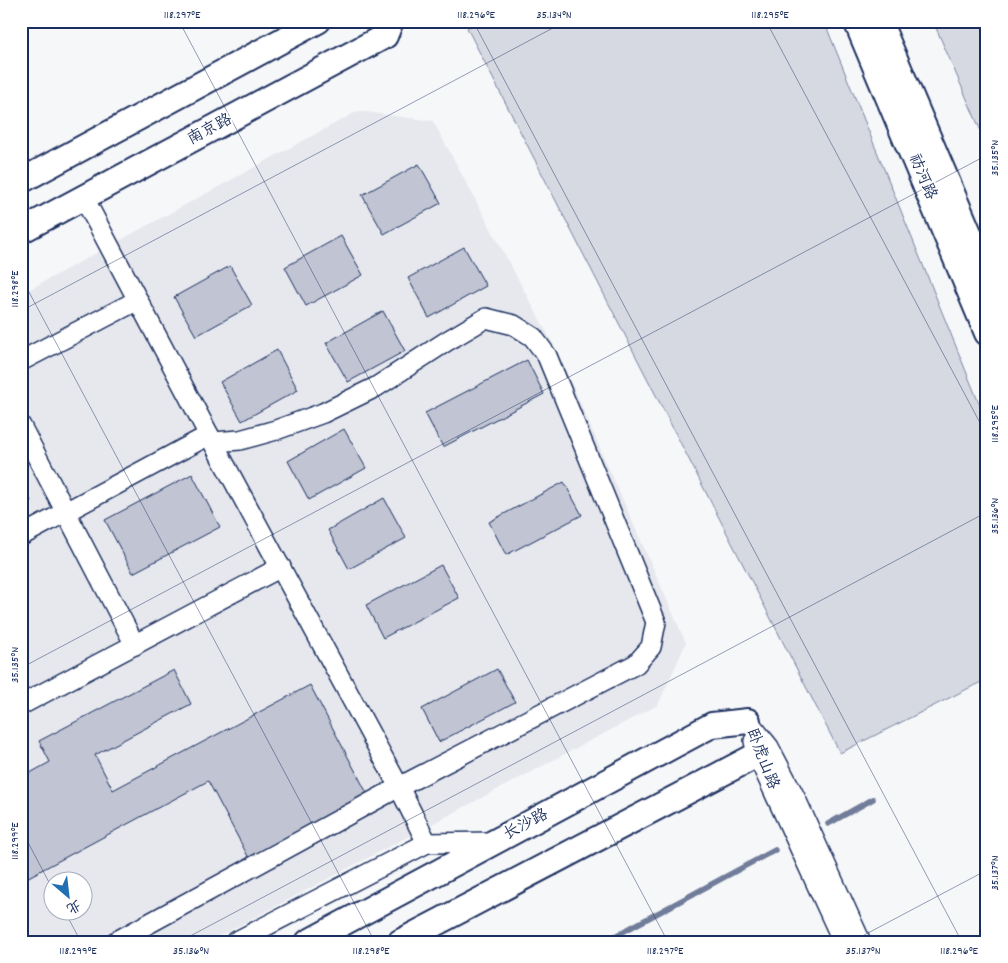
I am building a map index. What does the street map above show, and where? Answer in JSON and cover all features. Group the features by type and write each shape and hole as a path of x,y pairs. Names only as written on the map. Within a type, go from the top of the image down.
{"main road":[{"path":"21,181 318,21"},
{"name":"南京路","path":"21,231 385,36 391,21"},
{"name":"祊河路","path":"856,21 987,333"},
{"name":"祊河路","path":"880,21 987,275"},
{"name":"长沙路","path":"308,942 712,725 748,721"},
{"path":"400,942 757,755"}],"street":[{"path":"84,198 427,843"},
{"path":"21,361 138,300"},
{"path":"21,536 211,438 240,440 276,430 323,412 376,387 446,341 486,318 514,325 533,337 547,356 656,622 651,646 636,664 399,788 115,942"},
{"path":"21,426 135,645"},
{"path":"21,705 281,567"},
{"name":"卧虎山路","path":"748,721 757,755 843,942"},
{"name":"卧虎山路","path":"748,721 769,747 795,797 861,942"},
{"path":"235,942 427,843 494,842"}],"shaded area":[{"path":"480,21 824,21 987,423 987,679 840,753 467,28"},
{"path":"933,21 987,21 987,145"},
{"path":"358,111 433,121 559,355 686,643 658,705 208,942 21,942 21,294"}],"building":[{"path":"419,164 441,203 384,234 362,195"},
{"path":"341,236 363,275 306,306 285,267"},
{"path":"464,247 486,286 429,318 408,278"},
{"path":"230,266 252,305 196,336 174,297"},
{"path":"383,311 405,351 348,382 326,343"},
{"path":"277,350 298,390 242,421 220,382"},
{"path":"527,360 544,394 443,447 425,413"},
{"path":"344,429 366,468 309,500 288,461"},
{"path":"192,474 220,527 133,573 105,520"},
{"path":"564,482 582,515 506,555 489,522"},
{"path":"21,483 31,501 21,506"},
{"path":"384,498 406,538 349,569 328,530"},
{"path":"441,565 459,598 383,638 366,605"},
{"path":"497,669 515,702 439,742 422,709"},
{"path":"174,670 191,704 95,755 113,790 310,685 369,797 250,860 208,781 21,881 21,778 50,762 39,741"}],"waterway":[{"path":"828,824 873,799"},
{"path":"604,942 775,850"}]}
